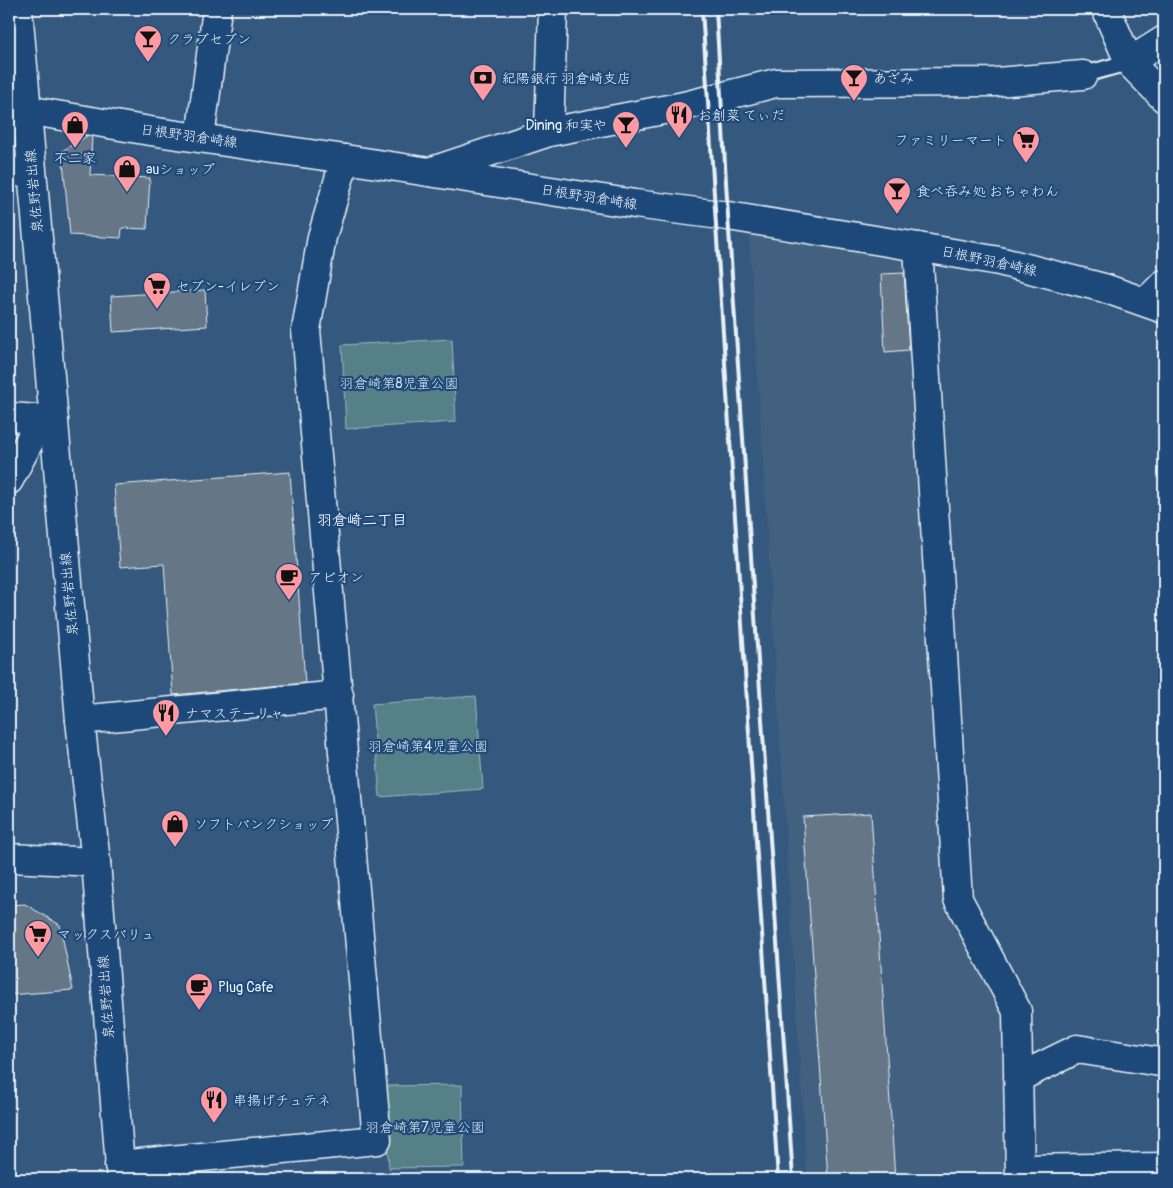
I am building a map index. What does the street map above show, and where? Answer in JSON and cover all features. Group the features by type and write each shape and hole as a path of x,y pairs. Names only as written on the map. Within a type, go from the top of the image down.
{"street":[{"name":"泉佐野岩出線","path":"18,9 18,108 21,173 96,862 120,1172"},
{"path":"200,138 217,9"},
{"path":"549,132 553,9"},
{"path":"1106,9 1129,62 1164,98"},
{"path":"1129,62 1164,40"},
{"path":"429,172 549,132 684,106 776,83 996,82 1083,75"},
{"name":"日根野羽倉崎線","path":"18,108 200,138 635,204 728,216 918,247 999,261 1104,288 1158,298"},
{"path":"120,1172 377,1140 306,330 322,237 346,159"},
{"path":"918,247 958,899 1017,1012 1020,1174 1164,1167"},
{"path":"9,417 47,420 9,480"},
{"path":"80,720 339,695"},
{"path":"9,858 96,862"},
{"path":"1018,1078 1077,1049 1164,1062"}],"lane":[{"path":"1083,75 1129,62"}],"shaded area":[{"path":"749,235 902,260 912,269 950,898 1007,1009 1012,1179 807,1179"}],"green space":[{"name":"羽倉崎第8児童公園","path":"452,339 456,422 346,429 342,345"},
{"name":"羽倉崎第4児童公園","path":"476,696 483,789 380,797 372,704"},
{"name":"羽倉崎第7児童公園","path":"462,1085 464,1167 389,1168 383,1086"},
{"path":"126,1170 291,1177 292,1179 127,1179"}],"building":[{"path":"87,136 92,137 90,175 150,178 147,229 122,228 121,238 70,235 62,151"},
{"path":"904,273 909,350 885,352 881,274"},
{"path":"205,290 207,326 113,332 111,296"},
{"path":"290,472 305,683 173,695 164,564 120,567 114,485"},
{"path":"871,813 895,1179 828,1179 803,817"},
{"name":"マックスバリュ","path":"25,904 60,925 73,990 9,995 9,905"}],"railway":[{"path":"702,9 778,1179"},
{"path":"716,9 728,216 793,1179"}],"place":[{"name":"クラブセブン","path":"148,63"},
{"name":"紀陽銀行 羽倉崎支店","path":"483,102"},
{"name":"あざみ","path":"854,102"},
{"name":"お創菜 てぃだ","path":"679,139"},
{"name":"不二家","path":"75,149"},
{"name":"Dining 和実や","path":"626,149"},
{"name":"ファミリーマート","path":"1026,164"},
{"name":"auショップ","path":"127,193"},
{"name":"食べ呑み処 おちゃわん","path":"897,215"},
{"name":"セブン-イレブン","path":"157,310"},
{"name":"アビオン","path":"289,601"},
{"name":"ナマステーリャ","path":"166,737"},
{"name":"ソフトバンクショップ","path":"175,848"},
{"name":"マックスバリュ","path":"38,958"},
{"name":"Plug Cafe","path":"199,1011"},
{"name":"串揚げチュテネ","path":"214,1124"}],"district":[{"name":"羽倉崎二丁目","path":"362,520"}]}
